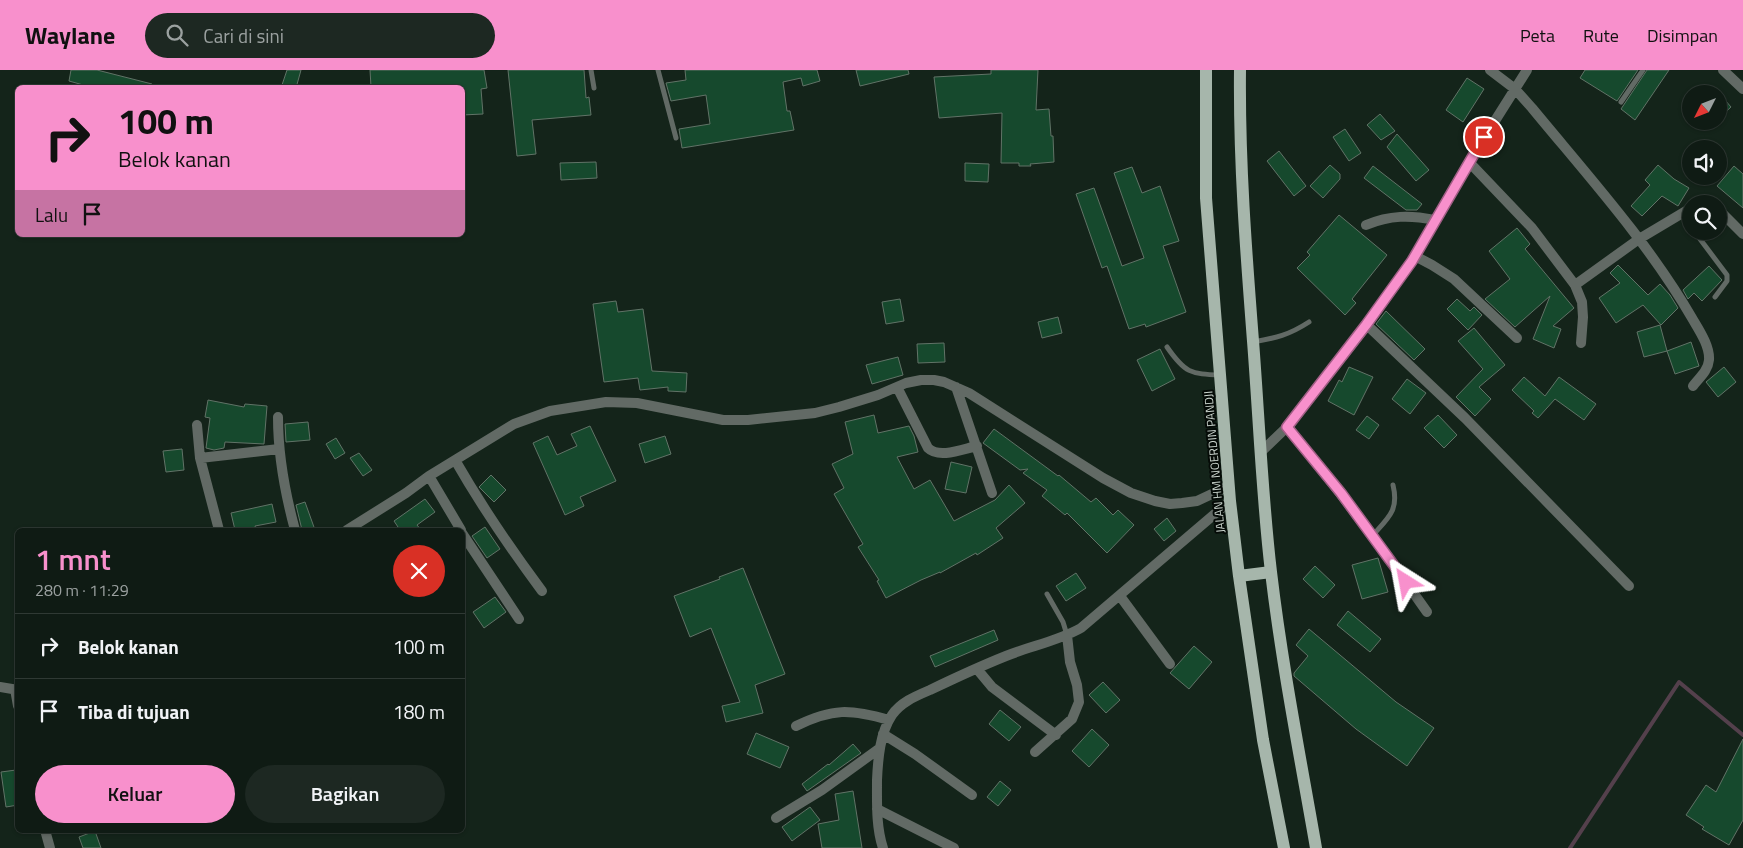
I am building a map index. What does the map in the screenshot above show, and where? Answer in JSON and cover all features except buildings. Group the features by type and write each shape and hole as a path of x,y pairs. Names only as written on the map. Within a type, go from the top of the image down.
{"main road":[{"name":"JALAN HM NOERDIN PANDJI","path":"1206,70 1206,198 1230,500 1263,740 1284,848"},
{"path":"1240,70 1242,191 1260,452 1271,572 1288,688 1316,848"},
{"path":"1239,576 1271,572"}],"street":[{"path":"1490,70 1515,89 1639,239 1680,297 1706,345 1708,355 1707,368 1692,386"},
{"path":"1260,452 1287,427 1366,325 1415,256 1469,162 1527,70"},
{"path":"1723,70 1743,89"},
{"path":"1469,162 1532,228 1575,285 1582,302 1581,343"},
{"path":"1575,285 1639,239 1681,214"},
{"path":"1366,225 1386,218 1400,216 1415,216 1435,220"},
{"path":"1727,218 1743,234"},
{"path":"1415,256 1454,279 1517,338"},
{"path":"1366,325 1465,418 1629,586"},
{"path":"350,528 406,493 429,476 514,424 550,411 606,402 637,403 723,420 748,420 815,413 839,408 921,380 934,380 956,387 992,407 1103,478 1131,493 1170,504 1197,501 1229,486"},
{"path":"897,387 931,451 938,453 951,452 977,446"},
{"path":"956,387 992,493"},
{"path":"278,417 279,449 283,480 295,528"},
{"path":"197,425 200,458 218,528"},
{"path":"1287,427 1373,535 1427,612"},
{"path":"200,458 279,449"},
{"path":"455,460 481,506 510,549 542,591"},
{"path":"429,476 460,528"},
{"path":"883,848 880,840 877,809 880,748 883,734 897,708 943,683 1007,656 1067,635 1091,621 1230,500"},
{"path":"465,536 519,619"},
{"path":"1120,596 1170,664"},
{"path":"1035,752 1072,720 1079,702 1078,685 1070,662 1067,635"},
{"path":"977,669 992,687 1056,735"},
{"path":"0,687 15,689"},
{"path":"796,726 833,712 863,714 889,720"},
{"path":"883,734 915,754 972,795"},
{"path":"776,818 822,790 880,748"},
{"path":"877,809 954,848"},
{"path":"46,833 50,848"}],"lane":[{"path":"591,70 594,88"},
{"path":"658,70 676,138"},
{"path":"1621,102 1643,70"},
{"path":"1701,240 1727,275 1727,282 1715,297"},
{"path":"1253,342 1279,338 1309,322"},
{"path":"1167,347 1175,359 1189,372 1221,375"},
{"path":"1373,535 1394,509 1396,496 1393,484"},
{"path":"1047,594 1063,622 1067,635"}],"waterway":[{"path":"1570,848 1679,682 1743,735"}],"route":[{"path":"1406,582 1341,493 1287,427 1366,325 1412,261 1484,137"}]}
